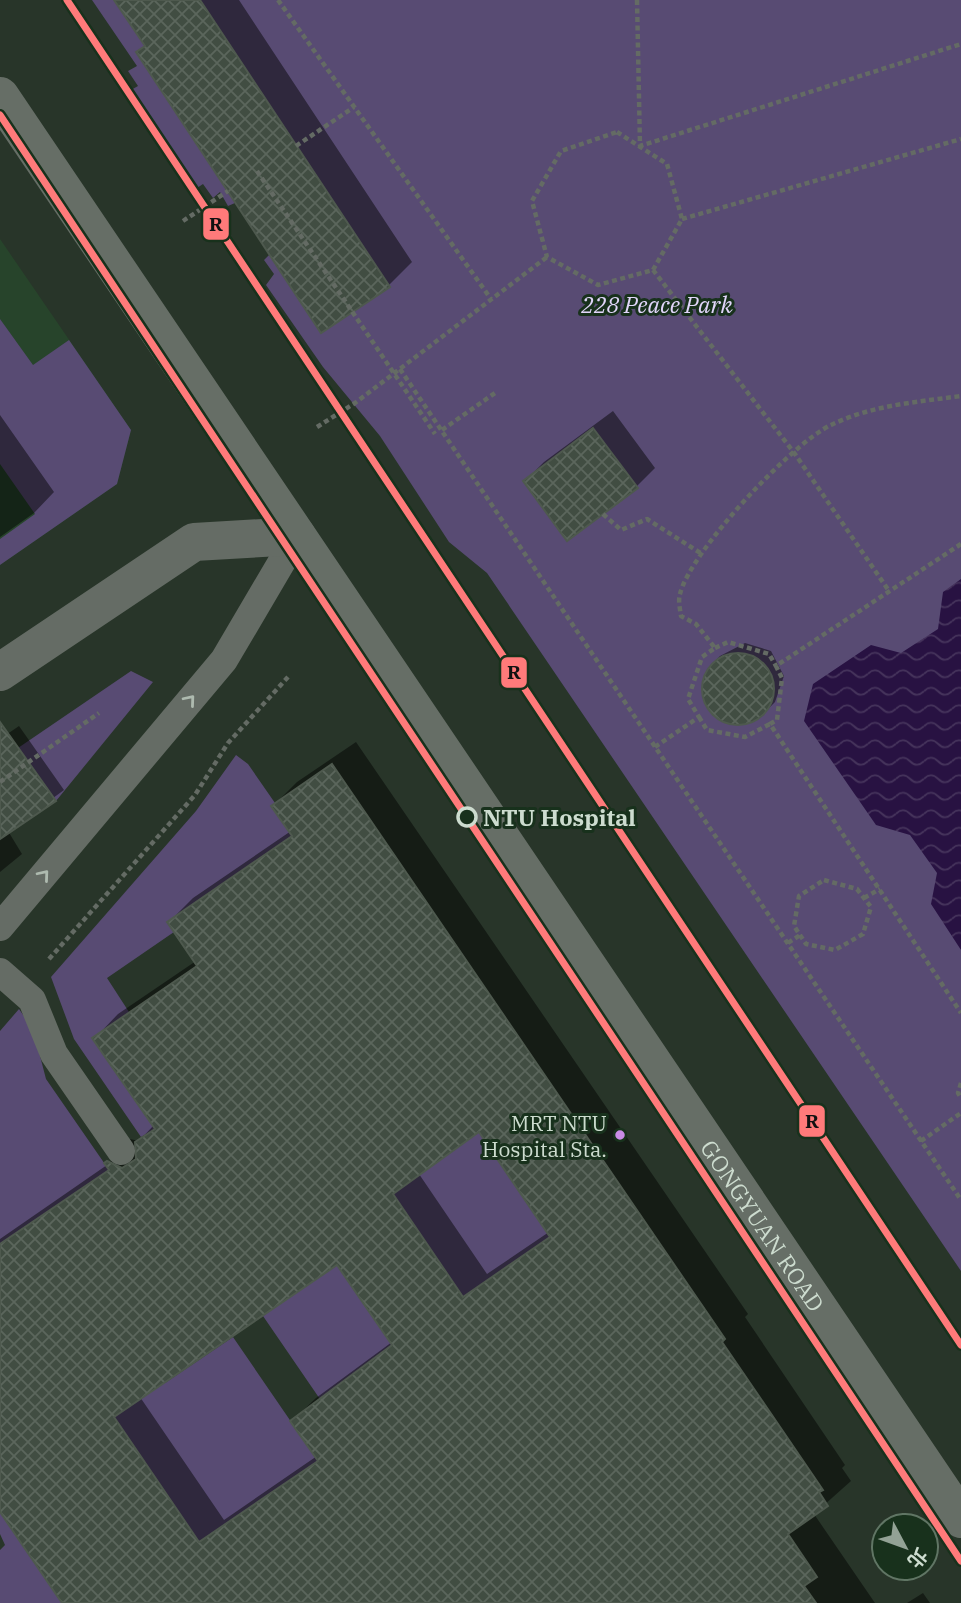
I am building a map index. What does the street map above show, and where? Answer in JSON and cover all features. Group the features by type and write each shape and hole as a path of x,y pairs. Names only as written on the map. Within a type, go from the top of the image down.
{"street":[{"name":"GONGYUAN ROAD","path":"0,96 961,1519"},
{"path":"0,673 194,542 297,536"}],"lane":[{"path":"0,927 224,660 297,536"},
{"path":"0,972 32,1000 54,1054 121,1151"}],"path":[{"path":"278,0 491,299"},
{"path":"637,0 640,146"},
{"path":"640,146 961,44"},
{"path":"296,146 354,107"},
{"path":"617,132 667,164 681,219 653,270 598,285 547,257 532,201 561,151 617,132"},
{"path":"681,219 961,139"},
{"path":"257,171 435,434"},
{"path":"183,221 228,191"},
{"path":"317,427 400,369 547,257"},
{"path":"653,270 795,454 889,591"},
{"path":"400,369 961,1200"},
{"path":"442,430 495,393"},
{"path":"715,648 696,624 681,616 680,594 702,554 756,486 829,425 879,407 961,396"},
{"path":"603,514 621,530 646,519 702,554"},
{"path":"776,666 961,544"},
{"path":"729,642 769,654 782,678 778,720 745,737 707,730 688,699 702,657 715,648 729,642"},
{"path":"44,964 195,795 228,743 288,677"},
{"path":"0,782 99,713"},
{"path":"655,747 699,717"},
{"path":"770,724 961,1013"},
{"path":"824,880 858,889 864,898 871,907 863,934 835,950 806,944 794,926 799,896 824,880"},
{"path":"864,898 880,889"},
{"path":"788,943 800,935"},
{"path":"961,1083 958,1093 961,1098"},
{"path":"921,1141 961,1113"}],"shaded area":[{"path":"0,239 131,430 117,484 0,565"}],"green space":[{"name":"228 Peace Park","path":"92,0 961,0 961,1271 487,573 449,542 380,436 323,367 266,285 274,274 264,260 270,254 235,203 228,206 220,192 213,198 203,184 197,188 131,90 138,86 128,71 137,66"},
{"path":"0,319 33,365 69,340 131,430 117,484 0,565 0,539 35,514 0,464"},
{"path":"131,671 153,682 56,801 18,748"},
{"path":"236,755 248,764 275,803 272,806 336,900 264,855 167,922 174,932 107,978 129,1012 93,1038 323,1245 392,1345 348,1440 263,1316 286,1299 177,1176 148,1133 141,1137 74,1039 51,977 196,811"},
{"path":"19,1009 33,1029 46,1079 109,1170 0,1244 0,1031"},
{"path":"436,1128 453,1151 479,1132 550,1237 524,1255 540,1279 479,1320 376,1169"},
{"path":"131,1333 165,1383 233,1337 318,1461 199,1542 80,1367"},
{"path":"0,1512 62,1603 0,1603 0,1550 5,1545 0,1534"}],"water":[{"path":"961,579 961,950 931,904 937,873 910,835 876,825 804,721 813,684 871,645 901,653 938,629 943,592"}],"building":[{"path":"114,0 200,0 390,287 321,333 136,52 145,46"},
{"path":"593,428 638,488 567,541 523,481"},
{"path":"738,653 758,659 768,669 774,689 768,709 758,719 738,725 718,719 708,709 702,689 708,669 718,659"},
{"path":"0,722 56,801 0,839"},
{"path":"332,764 725,1339 722,1342 823,1490 819,1492 828,1506 788,1534 817,1577 804,1586 816,1603 62,1603 0,1512 0,1244 109,1170 104,1163 107,1161 122,1168 136,1159 135,1142 155,1129 92,1038 197,966 167,922 292,836 271,806","holes":["479,1132 550,1237 463,1297 393,1194","337,1265 392,1345 290,1421 318,1461 199,1542 114,1417"]}],"transit line":[{"name":"R","path":"67,0 961,1345"},
{"name":"R","path":"0,115 961,1561"}],"place":[{"name":"NTU Hospital","path":"467,817"},
{"name":"MRT NTU Hospital Sta.","path":"620,1135"}]}
